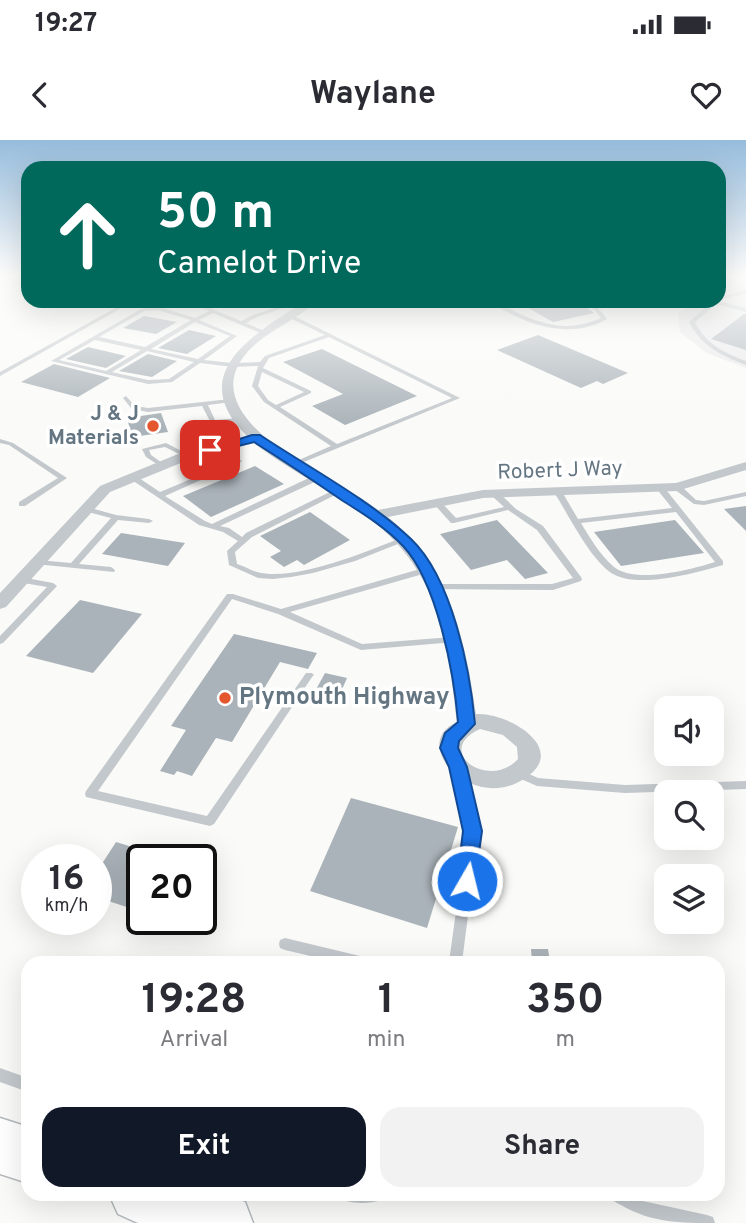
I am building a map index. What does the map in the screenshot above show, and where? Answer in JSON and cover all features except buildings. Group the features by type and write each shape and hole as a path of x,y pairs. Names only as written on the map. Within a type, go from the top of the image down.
{"highway":[{"path":"0,1146 21,1154"},
{"path":"159,1201 224,1223"}],"street":[{"path":"276,326 242,352 233,364 229,382 230,401 239,420 256,438 374,515 404,540 427,570 461,674 467,724"},
{"path":"0,603 105,489 187,456 256,438"},
{"name":"Robert J Way","path":"374,515 495,494 677,487 746,466"},
{"path":"478,721 503,724 522,737 528,756 525,765 518,773 508,778 481,779 458,767 449,748 451,738 467,724 478,721"}],"lane":[{"path":"0,374 88,326"},
{"path":"116,326 54,361 148,382 170,381 234,336 209,326"},
{"path":"106,373 185,326"},
{"path":"248,326 265,333"},
{"path":"294,464 457,398 310,326"},
{"path":"544,326 564,330 590,326"},
{"path":"693,326 698,337 723,354 746,363"},
{"path":"330,335 267,357 255,386 267,401 337,447"},
{"path":"94,338 199,361 261,367 309,392 276,407"},
{"path":"126,398 133,407 148,410 230,401"},
{"path":"204,404 213,422 239,420"},
{"path":"0,440 11,444 63,478 22,505"},
{"path":"163,466 148,456 145,449 166,445 187,456"},
{"path":"160,495 239,461"},
{"path":"133,478 202,523 226,530 243,541"},
{"path":"213,526 316,478"},
{"path":"677,487 694,502 704,503 746,494"},
{"path":"558,492 603,560 618,574 641,576 700,570 720,563 660,488"},
{"path":"338,492 249,535 231,551 233,565 260,575 299,573 354,559 404,540"},
{"path":"434,587 553,587 578,579 540,528 509,508 495,494"},
{"path":"437,503 454,521 509,508"},
{"path":"87,509 116,517 149,521"},
{"path":"577,521 677,510"},
{"path":"75,564 116,517"},
{"path":"38,562 111,570"},
{"path":"281,612 427,570"},
{"path":"0,641 53,586 21,580"},
{"path":"309,675 210,821 90,794 230,596 281,612 361,647 452,640"},
{"path":"456,956 472,831 458,767"},
{"path":"518,773 537,782 625,789 746,785"},
{"path":"285,944 335,956"},
{"path":"0,1076 21,1083"},
{"path":"628,1201 640,1208 707,1223"}],"shaded area":[{"path":"679,326 746,326 746,368 707,353 680,332"}],"place":[{"name":"J & J Materials","path":"153,426"},
{"name":"Plymouth Highway","path":"225,698"}],"route":[{"path":"210,450 256,438 380,520 407,542 420,558 430,576 447,623 464,693 467,724 451,738 449,748 458,767 472,831 467,881"}]}
